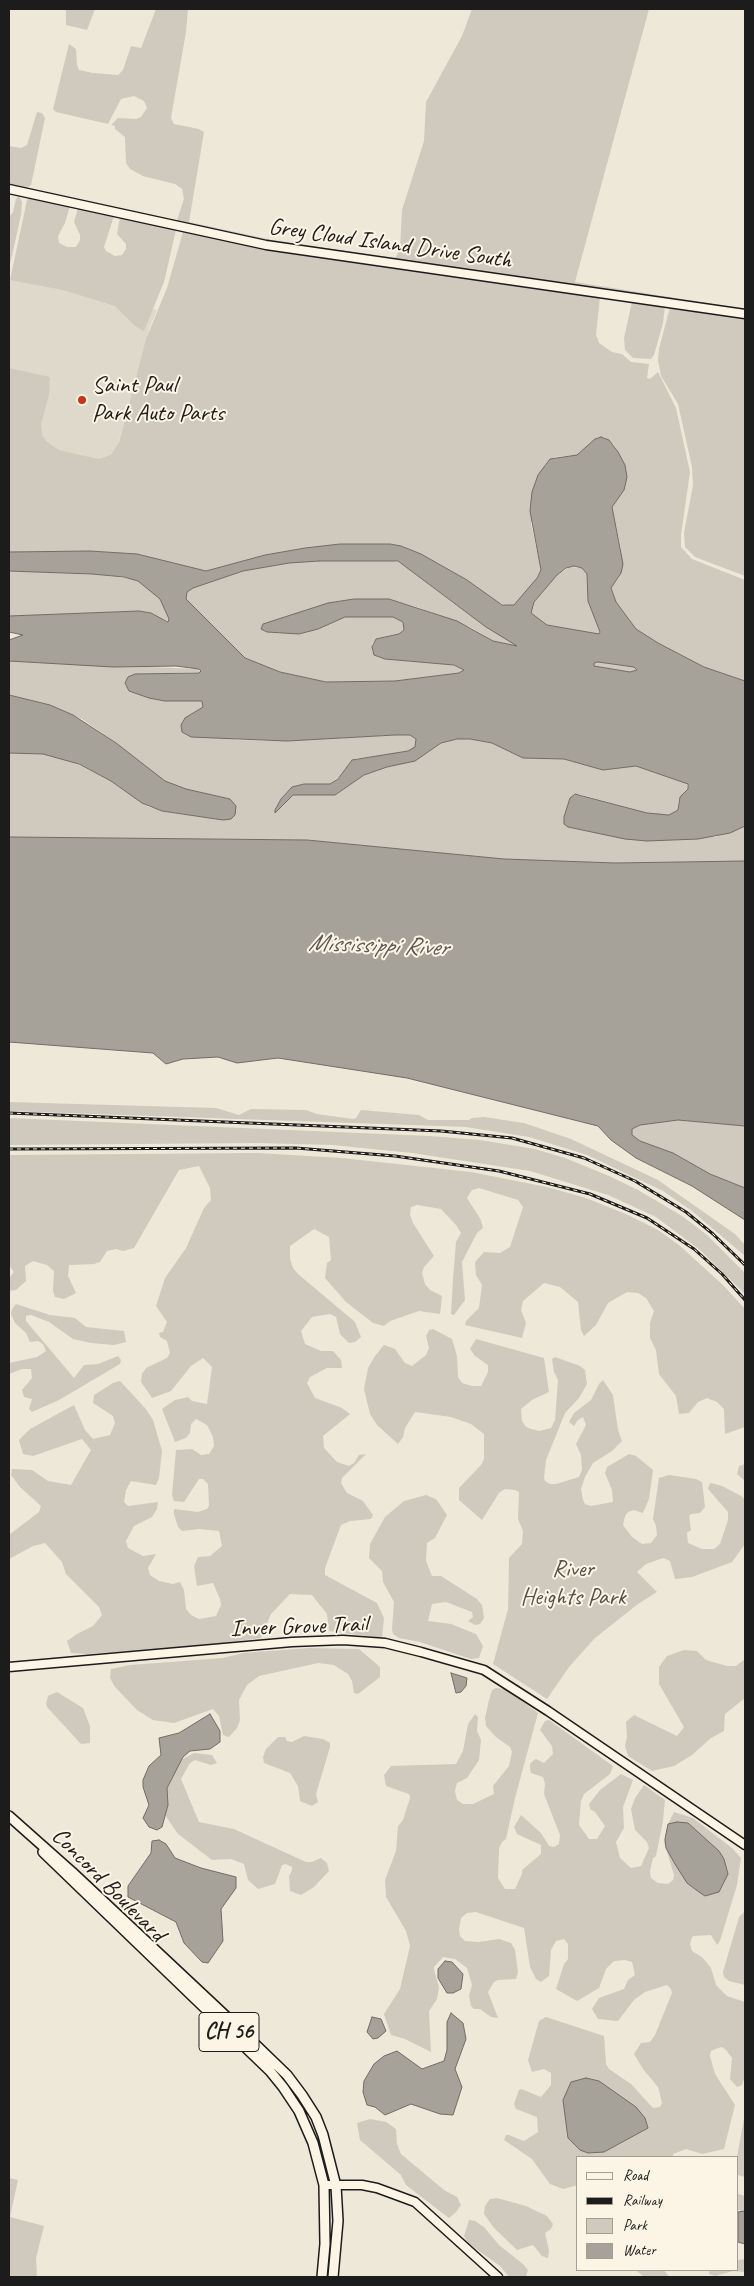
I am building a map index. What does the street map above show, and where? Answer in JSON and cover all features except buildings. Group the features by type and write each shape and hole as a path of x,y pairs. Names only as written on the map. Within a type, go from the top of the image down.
{"main road":[{"name":"CH 56","path":"9,1816 32,1838"},
{"name":"Concord Boulevard","path":"32,1838 69,1879 270,2071 299,2111 313,2143 324,2185 325,2244 322,2277"},
{"name":"Concord Boulevard","path":"32,1838 72,1872 287,2076 316,2117 329,2153 336,2186 338,2221 334,2277"}],"street":[{"name":"Grey Cloud Island Drive South","path":"9,189 266,245 745,314"},
{"name":"Inver Grove Trail","path":"9,1667 292,1642 343,1640 385,1643 484,1670 548,1711 745,1845"},
{"path":"324,2185 362,2185 415,2202 498,2277"}],"shaded area":[{"path":"9,277 157,310 150,326 112,466 9,443"}],"green space":[{"path":"66,9 95,9 87,30 66,25"},
{"path":"156,9 188,9 186,32 171,118 174,124 199,129 204,132 189,222 272,240 393,258 396,257 400,248 402,210 424,141 426,102 462,36 472,9 649,9 575,282 745,309 745,311 278,244 176,223 184,199 182,189 175,184 143,176 130,169 126,163 125,137 115,129 115,126 111,125 118,118 136,119 141,117 147,108 144,101 134,96 121,99 108,124 56,112 53,109 69,44 76,49 79,70 118,75 123,70 131,46 141,48"},
{"path":"37,112 42,113 45,118 31,185 25,189 9,185 9,146 21,148 27,145"},
{"path":"19,196 22,202 21,215 9,269 9,217"},
{"path":"30,197 70,206 65,223 58,236 59,243 67,247 76,247 80,240 80,235 74,222 78,208 114,216 104,247 106,251 115,256 122,255 126,249 126,244 117,234 120,217 176,230 164,282 144,331 135,326 115,306 63,290 10,280 27,200"},
{"path":"183,232 286,252 600,297 596,335 599,343 612,352 622,354 631,362 649,364 647,378 650,379 658,372 676,408 690,472 681,547 692,559 745,580 745,681 704,667 658,643 636,629 616,602 611,588 619,577 621,549 612,507 624,490 625,465 614,445 604,437 598,437 577,455 556,457 550,459 545,465 531,524 541,570 532,585 516,604 511,606 499,603 467,580 421,554 390,544 340,544 305,548 265,555 206,571 137,554 90,551 9,552 9,368 50,377 49,394 41,425 42,435 47,442 59,450 99,459 111,455 119,442 146,339 167,288"},
{"path":"632,302 665,306 663,323 654,355 651,359 633,358 625,350 624,338"},
{"path":"670,307 745,318 745,576 695,557 685,547 684,533 693,485 692,467 678,404 661,376 658,360"},
{"path":"389,560 402,563 452,602 517,646 493,641 472,628 420,608 389,599 337,601 263,624 261,629 267,632 299,634 318,629 345,617 393,617 403,622 404,630 399,634 376,639 372,644 374,655 385,659 454,665 464,670 459,673 395,681 326,682 280,672 245,658 186,599 187,592 193,588 243,571 289,563"},
{"path":"570,567 582,568 587,574 588,601 600,632 599,634 547,625 531,613 534,602 557,575"},
{"path":"9,571 92,574 134,579 147,586 160,599 167,609 169,621 151,613 139,611 9,616"},
{"path":"9,661 198,669 201,672 138,674 130,676 158,700 198,700 203,702 203,707 183,720 181,728 238,740 287,741 395,735 410,735 416,739 415,747 408,751 381,757 357,758 350,762 340,776 330,784 304,784 292,787 281,799 275,813 293,795 335,795 364,775 424,755 441,743 457,739 470,739 492,743 523,758 564,759 603,770 636,766 686,783 688,788 679,799 678,810 669,815 647,813 579,794 573,795 570,798 571,828 589,831 715,837 745,826 745,861 615,863 504,859 307,840 9,837 9,753 43,754 69,760 111,781 149,807 169,812 223,820 223,797 171,785 159,778 116,743 82,719 50,705 9,695"},
{"path":"594,663 634,667 637,670 630,672 594,666"},
{"path":"9,1102 216,1108 239,1115 251,1109 306,1110 317,1114 353,1119 356,1118 361,1110 419,1115 428,1120 469,1120 484,1117 524,1123 571,1139 658,1180 735,1234 745,1245 745,1256 692,1211 663,1191 587,1155 529,1137 466,1127 9,1111"},
{"path":"9,1118 430,1136 480,1140 535,1149 565,1158 609,1176 638,1190 682,1216 707,1235 745,1273 745,1294 700,1250 656,1217 608,1195 530,1171 412,1153 332,1145 258,1143 9,1145"},
{"path":"678,1120 745,1126 745,1188 710,1174 673,1153 640,1141 632,1135 632,1129 640,1125"},
{"path":"258,1153 342,1158 471,1172 547,1187 586,1198 628,1215 658,1230 679,1245 723,1285 745,1309 745,1427 725,1434 724,1409 717,1402 707,1398 698,1402 689,1413 679,1414 676,1396 659,1374 656,1350 650,1338 650,1323 654,1311 646,1298 638,1293 627,1292 608,1303 596,1325 584,1336 581,1330 578,1302 560,1287 544,1283 523,1301 521,1310 526,1323 522,1338 465,1325 466,1321 479,1308 482,1285 476,1275 475,1262 484,1252 500,1253 510,1247 523,1207 518,1200 479,1188 472,1190 467,1198 481,1220 483,1228 477,1233 462,1262 465,1300 454,1315 451,1314 456,1242 461,1233 441,1209 417,1205 411,1207 410,1215 413,1223 434,1256 424,1267 422,1273 425,1284 430,1290 442,1296 440,1314 419,1311 390,1321 384,1326 373,1323 346,1302 325,1278 327,1263 331,1260 329,1237 314,1229 290,1246 290,1259 293,1268 355,1322 361,1337 355,1342 349,1343 340,1334 336,1317 330,1314 312,1317 301,1331 305,1344 321,1351 333,1351 341,1360 342,1368 327,1368 310,1377 307,1383 315,1398 342,1408 350,1414 323,1436 324,1448 337,1462 349,1466 354,1463 359,1455 366,1454 342,1478 341,1483 347,1493 363,1501 373,1515 371,1519 350,1521 341,1525 325,1568 325,1575 377,1603 384,1618 382,1638 329,1631 327,1614 312,1595 290,1594 271,1614 261,1638 201,1646 86,1654 71,1653 67,1641 93,1626 102,1615 99,1607 66,1574 62,1562 45,1543 33,1546 9,1559 9,1535 39,1512 41,1506 20,1487 11,1475 12,1469 32,1470 48,1481 71,1485 91,1450 82,1439 33,1456 23,1454 19,1440 30,1429 74,1405 85,1430 93,1439 110,1435 115,1423 113,1416 93,1403 94,1395 113,1383 120,1381 145,1408 153,1420 162,1451 159,1478 156,1485 131,1481 126,1490 124,1502 128,1506 158,1502 157,1509 152,1517 134,1526 126,1541 128,1548 143,1556 156,1554 148,1568 150,1575 159,1581 173,1584 180,1582 184,1590 186,1609 191,1615 199,1619 216,1616 221,1605 213,1583 197,1586 194,1566 198,1557 210,1556 222,1546 219,1531 199,1529 182,1531 178,1527 174,1514 174,1509 198,1512 207,1509 209,1506 208,1484 203,1479 199,1479 184,1502 174,1501 172,1495 176,1450 192,1449 201,1455 209,1454 214,1446 213,1437 207,1425 196,1419 191,1424 190,1433 186,1438 175,1442 162,1409 175,1400 188,1397 192,1401 207,1404 212,1367 203,1358 191,1366 171,1391 152,1398 141,1382 142,1374 146,1368 167,1358 170,1353 167,1341 160,1337 159,1333 163,1332 167,1322 156,1306 165,1278 186,1248 204,1208 211,1200 210,1188 199,1166 179,1170 134,1248 123,1251 116,1249 107,1251 100,1262 94,1264 69,1265 68,1276 76,1293 64,1299 55,1297 53,1291 54,1271 47,1265 33,1261 25,1266 26,1281 16,1290 9,1291 9,1278 14,1272 9,1265 9,1155"},
{"path":"16,1304 50,1315 75,1318 86,1327 124,1331 126,1342 114,1345 91,1343 73,1339 49,1322 31,1315 26,1316 26,1321 74,1378 84,1365 98,1364 118,1356 121,1360 120,1364 59,1400 32,1412 29,1409 32,1399 24,1397 22,1390 32,1378 31,1369 22,1369 9,1374 9,1363 37,1357 46,1351 43,1344 38,1341 30,1342 26,1333 15,1323 11,1314"},
{"name":"River Heights Park","path":"433,1329 452,1339 457,1356 458,1377 462,1383 472,1386 481,1386 488,1372 488,1365 475,1356 470,1349 476,1339 544,1358 549,1392 532,1400 521,1409 522,1421 526,1427 531,1429 539,1431 551,1428 555,1420 558,1380 554,1372 552,1359 555,1357 580,1366 585,1370 587,1384 579,1398 565,1413 546,1460 544,1478 550,1484 579,1477 582,1470 581,1455 576,1444 586,1425 583,1417 574,1426 569,1422 574,1413 591,1400 603,1380 613,1395 618,1430 622,1441 612,1451 593,1463 581,1489 583,1500 585,1504 591,1506 613,1502 612,1490 605,1473 607,1467 629,1454 636,1456 653,1470 649,1499 643,1513 634,1510 628,1512 623,1525 632,1537 642,1544 651,1543 657,1535 653,1519 659,1478 669,1475 696,1479 702,1482 705,1507 700,1513 689,1516 691,1530 687,1533 688,1543 702,1549 714,1549 720,1544 728,1520 728,1512 708,1489 709,1485 711,1483 722,1486 743,1497 745,1501 745,1544 732,1562 692,1577 675,1579 670,1561 663,1558 646,1564 637,1572 657,1592 638,1604 595,1638 569,1667 547,1699 493,1664 508,1609 509,1558 522,1544 523,1531 518,1519 519,1492 515,1490 505,1489 499,1493 482,1520 459,1500 459,1488 481,1465 484,1459 484,1434 471,1424 451,1417 415,1412 398,1444 377,1425 370,1414 364,1389 368,1368 375,1356 384,1345 395,1349 405,1363 412,1366 426,1355 429,1348 426,1336 429,1330"},
{"path":"745,1464 745,1481 737,1474 739,1466"},
{"path":"426,1495 436,1499 447,1515 435,1538 427,1543 426,1561 432,1576 441,1576 477,1599 482,1605 484,1618 480,1624 475,1625 468,1621 473,1617 472,1612 446,1602 432,1604 428,1621 451,1624 476,1634 483,1646 479,1658 471,1659 420,1642 399,1638 393,1634 394,1602 383,1582 382,1571 369,1558 370,1544 385,1517 404,1501"},
{"path":"309,1648 359,1649 380,1667 380,1677 358,1694 354,1693 352,1681 348,1674 334,1665 318,1663 259,1676 247,1685 239,1700 240,1720 237,1728 229,1737 223,1735 219,1716 213,1709 174,1723 153,1720 137,1710 115,1687 110,1678 111,1669 130,1665 223,1658 243,1653"},
{"path":"684,1650 697,1651 706,1660 727,1666 736,1666 745,1659 745,1698 725,1714 724,1731 711,1738 692,1755 674,1766 652,1771 628,1756 625,1746 627,1737 626,1722 634,1715 677,1736 684,1727 659,1684 659,1667 667,1656"},
{"path":"496,1688 505,1689 538,1713 506,1839 499,1848 498,1878 505,1889 515,1889 522,1870 541,1854 541,1845 517,1834 514,1827 521,1815 541,1833 549,1846 554,1847 559,1844 560,1835 544,1794 545,1784 543,1777 531,1773 530,1769 530,1764 534,1760 536,1759 544,1763 553,1754 552,1746 540,1730 545,1721 549,1720 613,1766 610,1774 584,1794 581,1801 579,1825 589,1839 597,1839 605,1826 595,1812 590,1809 589,1804 600,1790 621,1774 633,1780 623,1807 624,1828 616,1842 620,1858 631,1868 641,1866 649,1848 647,1842 635,1830 631,1809 635,1798 644,1785 665,1800 656,1856 653,1858 650,1871 651,1878 658,1883 668,1884 673,1880 674,1875 664,1842 669,1822 674,1812 693,1818 732,1848 741,1858 737,1885 720,1941 717,1945 711,1935 694,1936 690,1944 692,1951 702,1957 711,1968 716,1985 727,1996 745,2002 745,2076 742,2085 737,2087 730,2079 732,2058 726,2050 722,2047 718,2048 711,2051 710,2056 715,2074 735,2105 724,2149 702,2154 686,2149 673,2154 673,2156 576,2156 576,2186 563,2189 550,2184 532,2159 504,2140 506,2135 509,2135 524,2141 538,2132 537,2117 516,2109 514,2104 519,2090 521,2089 541,2097 551,2085 551,2073 544,2069 532,2072 528,2060 539,2021 546,2017 604,2036 606,2064 609,2069 631,2084 653,2108 660,2107 662,2103 658,2087 643,2069 634,2054 641,2043 650,2042 655,2035 672,1993 671,1989 667,1985 645,1992 634,2000 618,2021 598,2019 592,2009 599,1998 624,1989 628,1980 635,1975 632,1962 625,1960 614,1961 606,1969 599,1988 577,2001 556,1989 564,1964 568,1959 568,1944 564,1939 556,1941 551,1950 549,1976 541,1982 536,1979 530,1967 524,1928 476,1912 467,1913 461,1918 459,1929 460,1936 465,1941 479,1942 499,1939 511,1943 515,1950 518,1972 516,1979 498,1980 494,1982 488,1992 498,2018 491,2017 480,2009 474,2009 471,2006 469,1996 472,1985 467,1968 455,1959 443,1957 434,1967 439,1987 437,1999 429,2011 431,2052 405,2039 391,2035 384,2014 400,1989 410,1946 406,1931 386,1897 385,1880 396,1851 398,1826 403,1820 410,1798 409,1794 386,1786 384,1775 391,1766 456,1764 463,1751 468,1724 475,1714 478,1717 477,1731 481,1740 479,1760 467,1778 457,1783 455,1791 457,1800 463,1804 473,1804 494,1794 493,1786 509,1766 512,1752 510,1747 496,1737 486,1726 485,1718 492,1690"},
{"path":"57,1692 83,1708 90,1726 90,1743 81,1744 47,1707 48,1696"},
{"path":"304,1736 323,1739 330,1743 316,1794 318,1802 312,1806 300,1801 298,1786 290,1773 264,1763 263,1757 266,1749 278,1737 285,1737 287,1741 292,1742"},
{"path":"194,1753 212,1755 217,1763 211,1765 195,1760 190,1763 181,1779 199,1822 234,1829 306,1862 312,1862 321,1858 327,1863 329,1871 314,1887 301,1895 290,1891 289,1876 292,1867 286,1864 282,1865 275,1884 258,1889 248,1880 244,1864 231,1859 212,1860 178,1834 165,1815 168,1805 167,1788 181,1760"},
{"path":"744,1912 745,1985 729,1981 724,1977 723,1972 739,1917"},
{"path":"745,2113 745,2177 739,2175 739,2156 737,2156"},
{"path":"370,2119 386,2122 396,2129 397,2144 401,2154 444,2190 457,2197 461,2205 456,2212 449,2218 406,2185 401,2175 360,2140 357,2123"},
{"path":"9,2178 18,2180 10,2217 44,2226 36,2258 37,2277 9,2277"},
{"path":"739,2194 745,2196 745,2212 739,2210"},
{"path":"497,2198 526,2206 547,2216 553,2224 551,2229 545,2233 549,2250 548,2258 542,2256 533,2245 517,2250 494,2228 484,2214 485,2206 490,2199"},
{"path":"469,2220 475,2221 484,2227 499,2245 523,2264 528,2270 526,2277 509,2277 500,2266 468,2243 464,2236"},
{"path":"745,2259 745,2272 733,2271 739,2271 739,2260"},
{"path":"637,2271 665,2271 669,2277 644,2277"},
{"path":"709,2271 733,2271 715,2276 709,2274"}],"water":[{"path":"601,437 609,440 625,465 627,477 624,490 612,507 623,564 621,573 611,588 616,602 636,629 658,643 704,667 745,681 745,826 730,833 698,839 647,841 625,839 568,827 564,824 564,817 570,798 575,794 647,813 669,815 678,810 680,797 688,789 688,784 636,766 603,770 564,759 523,758 492,743 470,739 457,739 441,743 415,761 387,767 364,775 335,795 293,795 275,813 281,799 292,787 304,784 330,784 338,779 352,760 408,751 415,747 416,739 410,735 287,741 191,737 182,732 181,725 185,718 203,707 202,701 165,701 149,698 129,691 125,683 128,677 135,674 199,673 201,671 199,669 176,666 113,667 9,661 9,640 23,635 9,632 9,616 139,611 151,613 168,622 169,619 160,599 138,581 124,577 92,574 9,571 9,552 90,551 137,554 206,571 265,555 305,548 340,544 390,544 421,554 467,580 502,605 514,605 537,578 541,570 530,511 532,492 538,475 550,459 577,455 595,439","holes":["398,561 486,627 517,646 493,641 457,621 389,599 354,599 328,603 263,624 261,629 267,632 299,634 318,629 345,617 393,617 403,622 404,630 399,634 376,639 372,647 374,655 385,659 454,665 464,670 459,673 395,681 326,682 280,672 245,658 186,599 187,592 193,588 243,571 289,563","574,566 582,568 587,574 588,601 600,632 599,634 547,625 531,613 534,602 557,575 566,568","594,663 634,667 637,670 630,672 594,666"]},
{"path":"9,695 50,705 73,715 116,743 165,781 186,789 230,799 236,806 235,815 231,819 223,820 162,811 142,803 111,781 79,764 43,754 9,753"},
{"name":"Mississippi River","path":"9,837 307,840 504,859 615,863 745,861 745,1126 678,1120 640,1125 632,1129 632,1135 640,1141 673,1153 710,1174 745,1188 745,1220 692,1186 636,1158 611,1140 598,1126 407,1078 278,1058 237,1063 218,1057 183,1059 166,1064 153,1053 9,1042"},
{"path":"451,1673 467,1678 466,1686 461,1692 456,1693"},
{"path":"210,1714 220,1731 220,1742 210,1749 190,1751 183,1757 167,1788 168,1805 162,1827 157,1830 149,1827 143,1818 149,1805 143,1787 143,1780 149,1766 161,1755 159,1738 179,1733"},
{"path":"677,1822 688,1823 719,1851 724,1859 728,1874 719,1892 705,1896 687,1883 675,1864 666,1848 665,1839 668,1824"},
{"path":"159,1840 166,1844 175,1858 201,1868 236,1877 236,1888 221,1909 223,1941 208,1963 202,1962 184,1943 176,1922 128,1897 128,1886 151,1853 152,1841"},
{"path":"445,1961 452,1962 463,1974 461,1989 453,1993 447,1993 438,1978 438,1969"},
{"path":"451,2013 463,2023 466,2039 455,2069 462,2087 453,2115 440,2114 411,2104 385,2115 375,2107 367,2105 363,2092 364,2081 374,2064 384,2056 397,2051 422,2069 444,2061 447,2050 447,2022"},
{"path":"372,2017 381,2019 386,2031 378,2038 373,2039 367,2032"},
{"path":"586,2078 599,2081 636,2107 645,2118 648,2128 604,2152 588,2153 580,2150 568,2138 563,2100 571,2082"},
{"path":"745,2211 745,2244 739,2242 739,2212"}],"railway":[{"path":"9,1113 441,1131 512,1138 584,1158 635,1181 686,1212 713,1234 745,1265"},
{"path":"9,1149 296,1148 395,1156 499,1171 590,1194 647,1218 694,1249 722,1274 745,1300"}],"place":[{"name":"Saint Paul Park Auto Parts","path":"82,400"}]}
